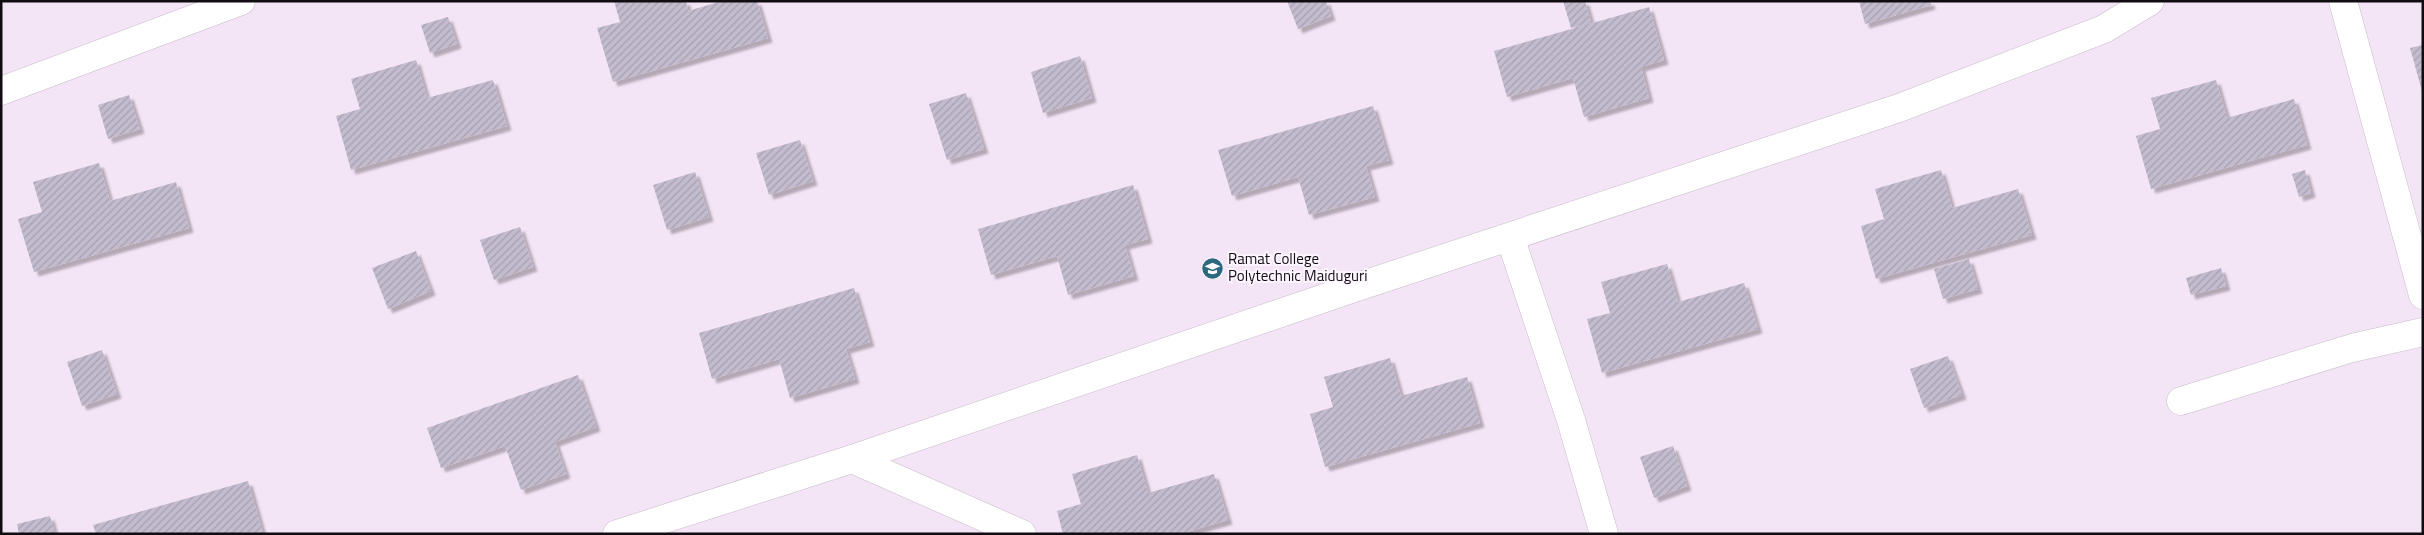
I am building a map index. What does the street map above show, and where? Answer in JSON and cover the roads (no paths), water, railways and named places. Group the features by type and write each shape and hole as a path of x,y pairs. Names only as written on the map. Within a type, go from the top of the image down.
{"street":[{"path":"1,91 241,1"},
{"path":"617,534 852,459 1899,108 2104,29 2150,1"},
{"path":"2343,1 2423,295"},
{"path":"1510,237 1571,420 1604,534"},
{"path":"2181,401 2352,348 2423,332"},
{"path":"852,459 1022,534"}],"place":[{"name":"Ramat College Polytechnic Maiduguri","path":"1212,268"}]}
